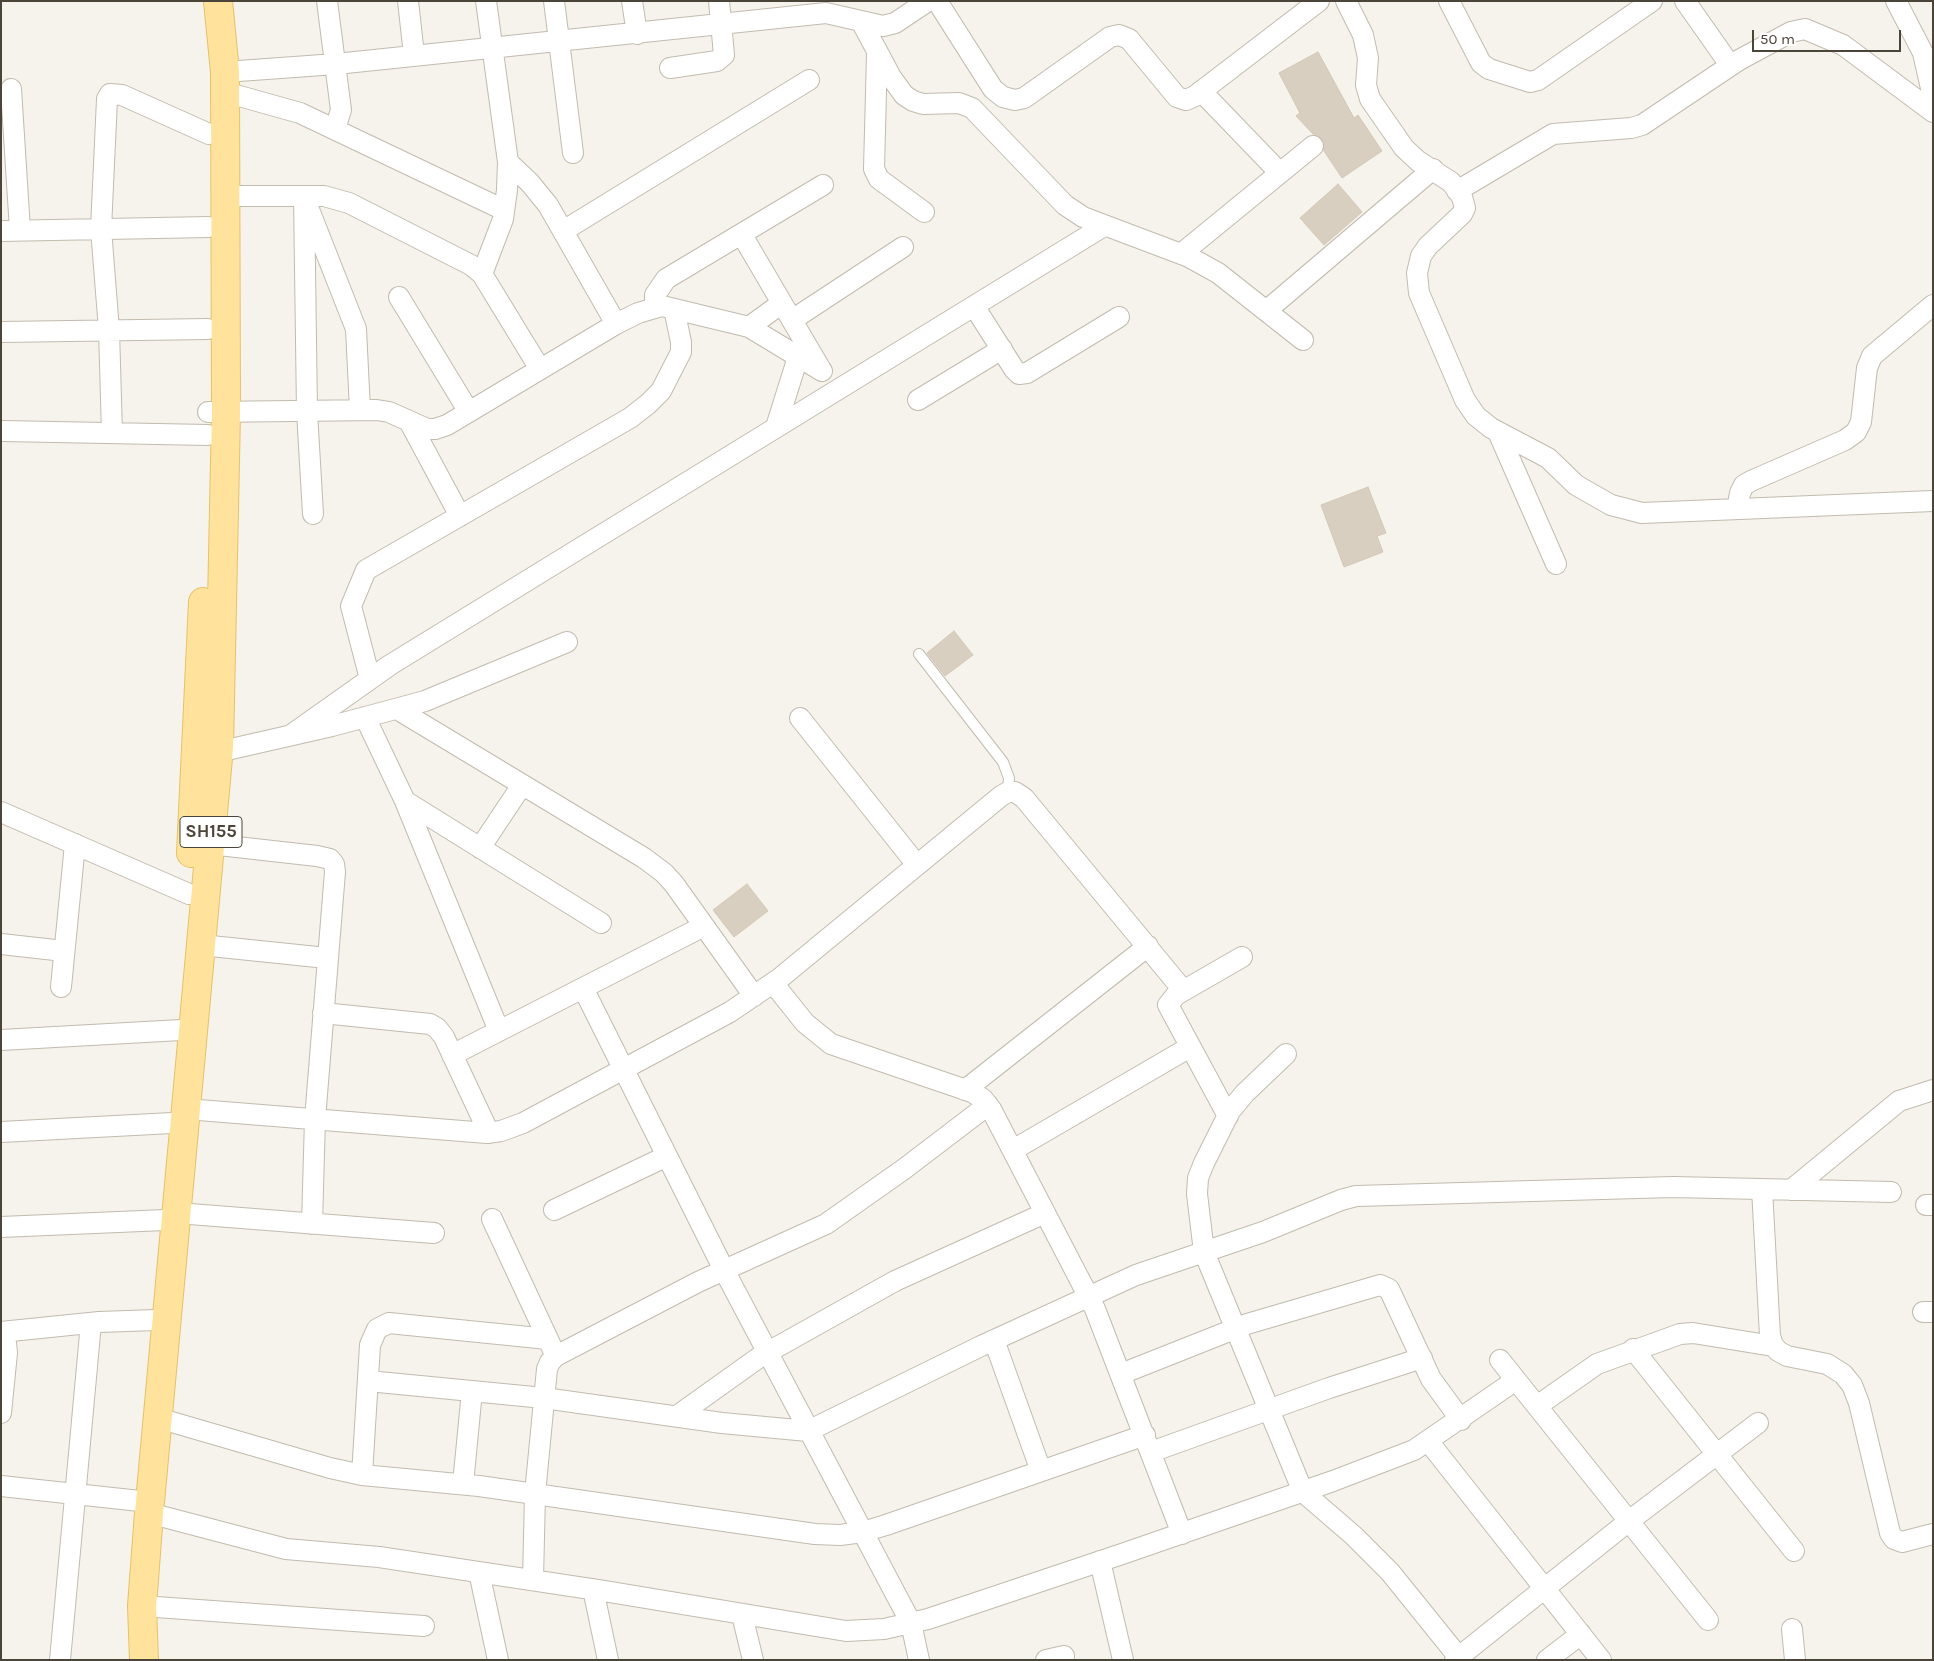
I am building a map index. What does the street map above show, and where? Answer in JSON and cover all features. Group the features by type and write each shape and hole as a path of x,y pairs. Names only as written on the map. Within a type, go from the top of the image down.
{"main road":[{"name":"SH155","path":"148,1462 158,1418 179,1116 201,945 218,752 214,420 208,329 209,134 201,1"},
{"name":"SH155","path":"179,1116 181,1030 225,196 225,82 218,1"},
{"name":"SH155","path":"144,1660 142,1606 145,1507 156,1320 171,1217"},
{"name":"SH155","path":"130,1660 131,1596 145,1507"}],"street":[{"path":"326,1 341,110 336,130"},
{"path":"408,1 414,55"},
{"path":"482,274 504,210 508,162 486,1"},
{"path":"554,1 573,152"},
{"path":"632,1 636,34"},
{"path":"670,68 721,59 724,55 719,1"},
{"path":"225,82 336,64 721,24 787,9 846,13 883,26 895,23 928,1"},
{"path":"937,1 993,89 1003,97 1015,100 1024,98 1110,37 1119,35 1129,39 1177,97 1186,100 1201,91 1319,1"},
{"path":"1346,1 1363,34 1368,58 1366,85 1370,100 1404,148 1418,161 1451,182 1462,197 1465,208 1462,214 1428,246 1421,256 1417,273 1419,293 1465,400 1476,416 1498,432 1548,458 1576,486 1611,505 1642,513 1933,501"},
{"path":"1448,1 1481,63 1489,69 1530,82 1538,80 1652,1"},
{"path":"1685,1 1730,65"},
{"path":"1896,1 1923,53 1933,97"},
{"path":"846,13 878,51 891,77 904,95 913,101 964,105 972,108 1065,205 1083,218 1181,254 1218,273 1303,340"},
{"path":"1458,190 1553,134 1631,128 1642,125 1730,65 1791,32 1805,29 1843,45 1933,112"},
{"path":"878,51 874,169 880,179 924,212"},
{"path":"563,232 809,80"},
{"path":"225,82 300,113 504,210"},
{"path":"11,89 10,231 209,227"},
{"path":"964,105 993,89"},
{"path":"1201,91 1280,172"},
{"path":"112,433 109,330 101,229 107,99 110,94 122,95 209,134"},
{"path":"1181,254 1313,146"},
{"path":"508,162 536,189 616,324"},
{"path":"1266,311 1433,169"},
{"path":"370,679 352,606 366,570 630,418 648,404 661,391 681,352 681,342 664,308 655,295 666,279 742,235 823,184"},
{"path":"225,196 324,196 349,202 471,265 482,274 540,369"},
{"path":"304,196 356,329 360,410"},
{"path":"304,196 307,412 313,514"},
{"path":"291,735 370,679 1104,226"},
{"path":"742,235 834,392"},
{"path":"748,327 787,312 903,247"},
{"path":"398,297 469,412"},
{"path":"974,306 1019,374 1027,373 1119,317"},
{"path":"1737,509 1740,493 1744,485 1845,440 1856,432 1861,422 1867,368 1872,356 1933,306"},
{"path":"3,431 112,433 214,420 307,412 360,410 389,412 427,429 435,429 469,412 616,324 664,308 748,327 822,371"},
{"path":"1,332 208,329"},
{"path":"918,400 1002,349"},
{"path":"776,427 798,357"},
{"path":"409,421 460,516"},
{"path":"1498,432 1556,564"},
{"path":"218,752 424,701 567,642"},
{"path":"397,708 664,873 754,996"},
{"path":"365,717 405,801 499,1031"},
{"path":"800,718 917,865"},
{"path":"480,848 522,785"},
{"path":"1,1132 179,1116 315,1119 489,1133 523,1123 730,1012 754,996 773,983 1008,792 1015,792 1024,798 1183,990"},
{"path":"405,801 601,923"},
{"path":"1,812 189,894"},
{"path":"61,987 75,844"},
{"path":"210,844 330,859 334,864 335,872 315,1119 312,1224"},
{"path":"452,1055 704,926"},
{"path":"1,944 64,951"},
{"path":"201,945 327,958"},
{"path":"965,1090 1148,946"},
{"path":"1228,1116 1168,1006 1170,1000 1183,990 1242,957"},
{"path":"773,983 805,1023 831,1044 972,1092 988,1105 1088,1297 1121,1374 1182,1534"},
{"path":"584,988 724,1270 911,1623 919,1660"},
{"path":"323,1013 430,1024 444,1037 489,1133"},
{"path":"1,1040 181,1030"},
{"path":"1012,1150 1190,1047"},
{"path":"1286,1054 1245,1093 1228,1116 1198,1178 1197,1194 1204,1252 1303,1492 1354,1536 1390,1572 1458,1659 1629,1521 1758,1423"},
{"path":"1791,1190 1899,1100 1933,1090"},
{"path":"362,1475 372,1335 377,1328 389,1324 552,1348 826,1224 904,1169 988,1105"},
{"path":"554,1210 667,1156"},
{"path":"368,1381 544,1398 808,1431 994,1340 1136,1275 1263,1232 1341,1200 1356,1196 1673,1187 1891,1192"},
{"path":"1762,1189 1770,1336 1773,1346 1787,1356 1828,1364 1843,1374 1852,1386 1859,1403 1890,1533 1894,1539 1902,1542 1933,1534"},
{"path":"677,1416 768,1352 895,1281 1045,1213"},
{"path":"1,1227 171,1217 312,1224 434,1233"},
{"path":"492,1219 552,1348 547,1369 535,1494 533,1580"},
{"path":"1121,1374 1236,1328 1380,1285 1389,1289 1431,1379 1460,1420"},
{"path":"1,1413 7,1353 6,1343 1,1333 91,1323 156,1320"},
{"path":"60,1660 91,1323"},
{"path":"1537,1406 1597,1364 1633,1349 1680,1334 1693,1333 1773,1346"},
{"path":"994,1340 1041,1471"},
{"path":"1633,1349 1794,1552"},
{"path":"158,1418 330,1468 362,1475 463,1484 815,1534 840,1535 863,1532 1041,1471 1148,1444 1269,1409 1422,1358"},
{"path":"1500,1360 1708,1620"},
{"path":"1,1486 76,1493 145,1507 286,1549 379,1557 593,1589 846,1631 884,1629 911,1623 1182,1534 1303,1492 1414,1450 1516,1380"},
{"path":"463,1484 472,1391"},
{"path":"1428,1441 1601,1660"},
{"path":"1100,1561 1123,1660"},
{"path":"479,1572 498,1660"},
{"path":"593,1589 608,1660"},
{"path":"142,1606 424,1626"},
{"path":"742,1615 753,1660"},
{"path":"1792,1629 1795,1660"},
{"path":"1547,1660 1581,1634"}],"lane":[{"path":"919,654 1003,762 1009,778 1008,792"}],"building":[{"path":"1318,52 1354,118 1358,115 1382,151 1342,178 1324,151 1322,139 1313,134 1296,116 1300,113 1279,73"},
{"path":"1338,184 1362,212 1324,245 1300,218"},
{"path":"1368,487 1386,533 1377,536 1383,552 1344,567 1321,505"},
{"path":"954,631 973,655 945,676 927,653"},
{"path":"747,884 768,911 734,937 713,910"}]}
